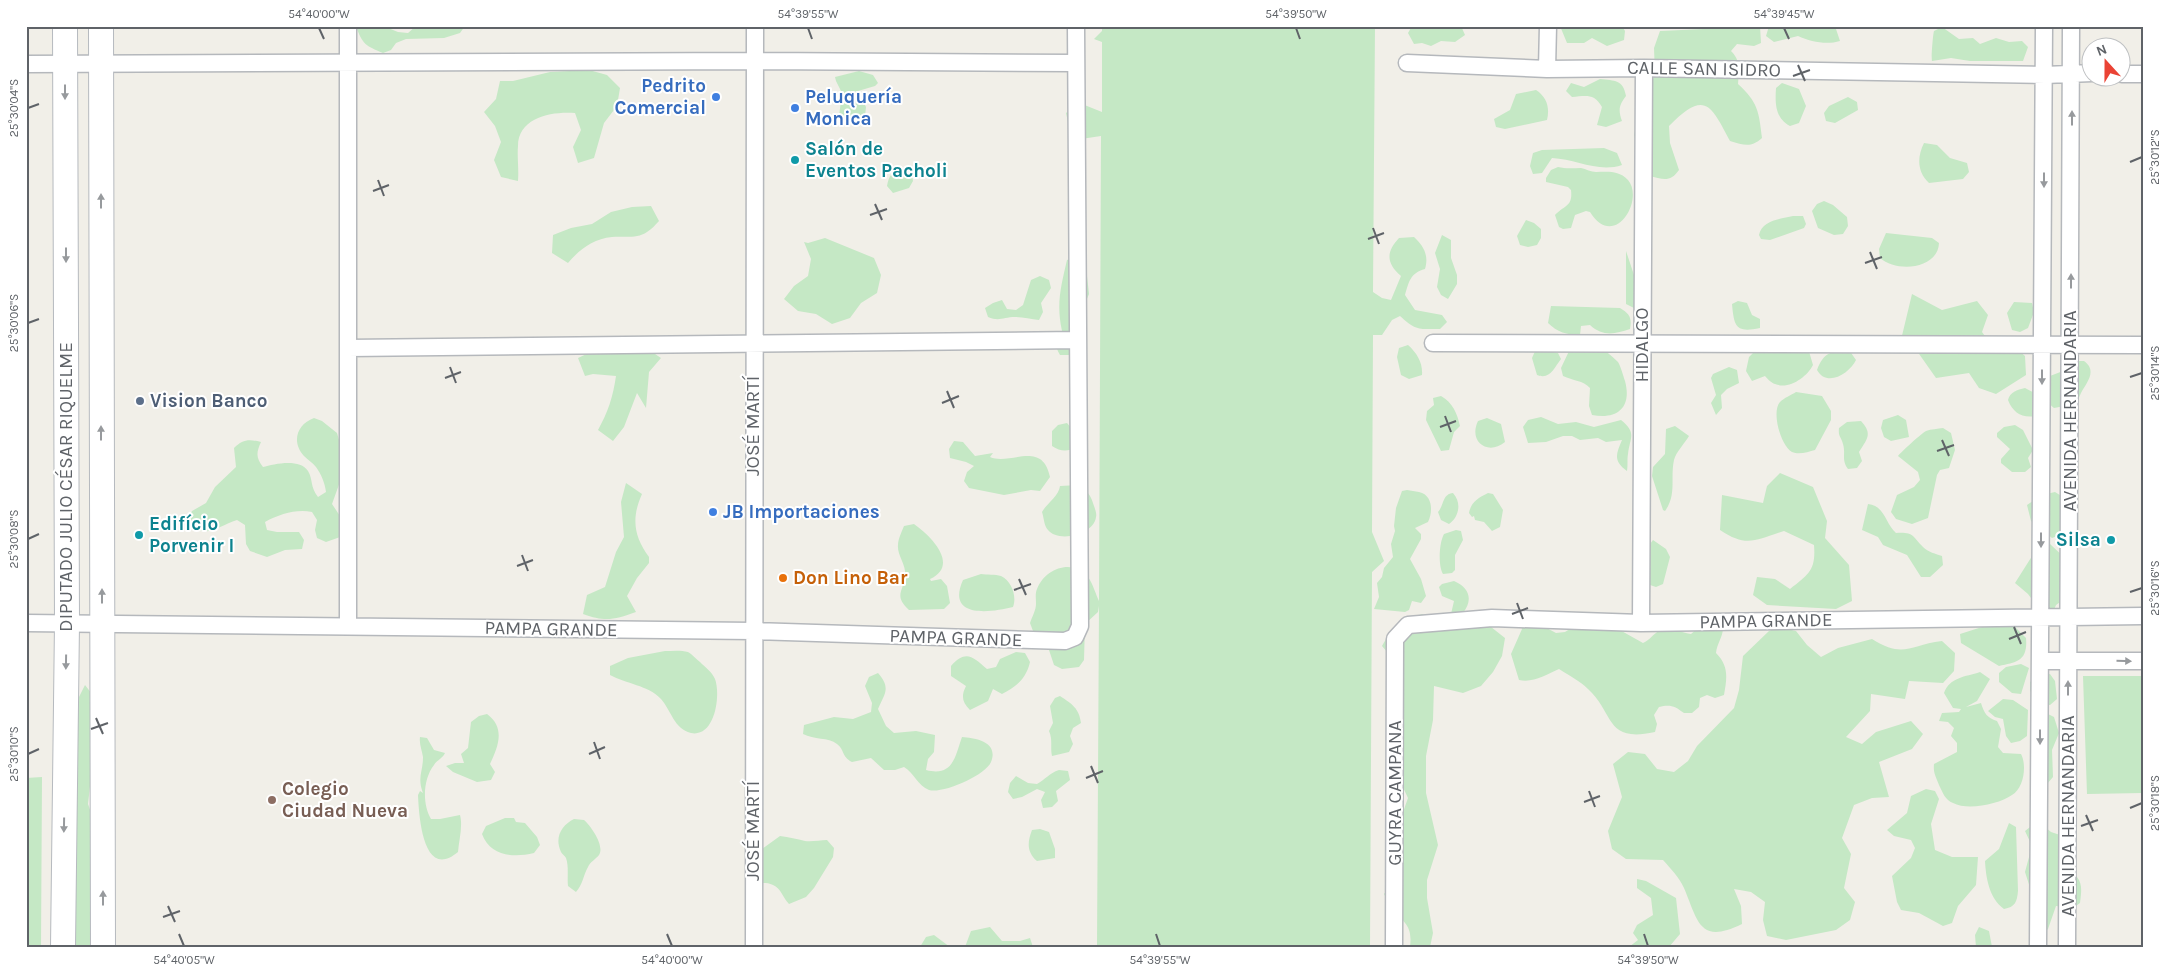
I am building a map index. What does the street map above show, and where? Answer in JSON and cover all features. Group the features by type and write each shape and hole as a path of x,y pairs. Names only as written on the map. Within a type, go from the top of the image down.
{"street":[{"name":"DIPUTADO JULIO CÉSAR RIQUELME","path":"63,947 67,623 65,26"},
{"name":"DIPUTADO JULIO CÉSAR RIQUELME","path":"101,26 103,947"},
{"path":"348,26 348,626"},
{"name":"JOSÉ MARTÍ","path":"754,947 755,26"},
{"path":"348,348 754,342 1077,340 1076,26"},
{"path":"1548,26 1548,68"},
{"name":"AVENIDA HERNANDARIA","path":"2038,947 2044,26"},
{"name":"AVENIDA HERNANDARIA","path":"2067,947 2071,26"},
{"path":"26,64 1076,63"},
{"name":"CALLE SAN ISIDRO","path":"1407,63 1548,68 2082,74"},
{"name":"HIDALGO","path":"1641,623 1644,68"},
{"name":"PAMPA GRANDE","path":"26,623 753,631 1065,641 1075,636 1080,626 1077,340"},
{"path":"1433,343 2143,345"},
{"name":"PAMPA GRANDE","path":"1395,639 1408,625 1449,620 1492,618 1641,623 2143,616"},
{"name":"GUYRA CAMPANA","path":"1394,947 1395,639"},
{"path":"2040,660 2143,661"}],"green space":[{"path":"356,26 383,26 398,32 408,33 416,26 465,26 460,33 444,38 406,39 396,43 391,50 383,53 365,44"},
{"path":"1102,26 1375,26 1373,292 1382,298 1391,300 1401,276 1390,262 1390,253 1399,238 1414,237 1425,252 1426,264 1425,269 1413,276 1405,295 1415,310 1442,315 1447,322 1440,329 1422,329 1414,327 1400,316 1392,320 1382,335 1373,335 1372,532 1384,561 1372,572 1370,947 1097,947 1099,606 1098,612 1085,624 1084,660 1079,667 1062,669 1054,665 1048,647 1040,636 1033,631 1030,623 1036,606 1036,591 1046,576 1060,568 1075,568 1082,571 1090,580 1099,601 1101,136 1081,139 1070,131 1066,113 1073,107 1082,104 1102,112 1102,42 1094,39 1102,31"},
{"path":"1412,26 1461,26 1465,35 1455,42 1441,41 1431,46 1422,43 1414,44 1408,33"},
{"path":"1560,26 1622,26 1625,31 1624,40 1607,46 1592,38 1584,43 1567,43"},
{"path":"1708,26 1760,26 1761,43 1754,46 1737,44 1731,51 1738,62 1738,84 1754,102 1760,121 1762,138 1747,145 1730,141 1718,118 1712,111 1706,106 1699,105 1681,115 1669,126 1670,143 1679,170 1672,177 1666,179 1649,176 1634,135 1643,99 1655,75 1654,48 1660,31 1704,29"},
{"path":"1769,26 1835,26 1840,41 1830,43 1819,42 1798,36 1774,42 1766,36"},
{"path":"1942,27 1959,39 1973,38 1980,44 1996,38 2009,42 2022,41 2028,47 2023,61 1970,61 1951,58 1932,61 1934,31"},
{"path":"589,70 607,75 620,88 617,106 604,123 594,158 578,163 573,147 581,130 575,113 547,115 530,122 520,136 518,181 501,177 494,160 501,142 495,126 484,112 496,99 500,81 513,81 550,72"},
{"path":"859,71 873,75 878,83 875,86 858,91 866,107 865,116 853,122 845,122 839,116 842,93 835,77"},
{"path":"1600,79 1618,82 1623,86 1626,96 1620,108 1622,121 1606,127 1597,125 1602,107 1596,99 1589,96 1572,97 1566,91 1571,83 1584,87"},
{"path":"1782,83 1799,89 1806,106 1799,123 1790,126 1781,119 1776,105 1776,88"},
{"path":"1536,90 1547,103 1547,120 1505,129 1496,127 1494,119 1510,110 1516,94"},
{"path":"1848,97 1857,102 1858,110 1835,123 1826,121 1824,113 1829,106"},
{"path":"1924,143 1937,145 1950,158 1967,163 1969,172 1963,179 1929,183 1922,174 1919,164"},
{"path":"1604,148 1617,153 1622,165 1596,167 1552,158 1542,173 1533,174 1530,166 1533,153 1542,150"},
{"path":"1558,167 1581,168 1594,172 1613,172 1628,180 1632,189 1633,199 1630,209 1624,218 1617,224 1608,226 1599,223 1590,212 1586,211 1575,215 1571,228 1563,229 1559,227 1555,215 1571,200 1571,190 1568,187 1546,182 1546,178 1551,170"},
{"path":"902,168 911,171 913,181 909,188 893,193 887,186 889,179 893,173"},
{"path":"1824,201 1833,205 1847,217 1848,226 1843,234 1834,235 1818,228 1812,211 1817,204"},
{"path":"651,206 659,221 643,234 605,238 593,242 577,253 568,263 552,253 553,235 571,228 592,224 611,212 632,207"},
{"path":"1793,216 1803,216 1806,224 1804,228 1770,240 1761,239 1759,235 1761,230 1768,223"},
{"path":"1526,220 1534,223 1541,229 1541,238 1537,245 1528,247 1520,245 1517,236"},
{"path":"1886,233 1932,238 1939,243 1937,252 1932,258 1916,266 1896,266 1887,263 1880,258 1879,249"},
{"path":"1442,235 1451,240 1451,258 1457,275 1457,284 1448,299 1441,295 1437,287 1440,269 1435,253"},
{"path":"825,238 874,258 881,275 877,293 861,303 850,318 832,324 816,314 798,311 784,299 794,286 808,276 811,259 804,242 808,243"},
{"path":"1626,251 1640,293 1640,302 1634,308 1626,304"},
{"path":"1072,258 1086,267 1089,294 1082,311 1078,355 1060,355 1056,345 1062,331 1059,312 1060,295 1067,260"},
{"path":"1040,276 1049,280 1051,288 1041,303 1043,312 1039,320 1015,317 995,319 988,317 985,308 993,303 1002,300 1007,309 1016,310 1023,305 1031,280"},
{"path":"1912,294 1942,310 1977,301 1988,315 1982,332 1993,347 2012,345 2025,356 2026,375 1996,394 1979,388 1969,373 1936,378 1917,351 1900,344"},
{"path":"1738,301 1747,303 1752,315 1760,319 1760,328 1741,329 1735,323 1732,304"},
{"path":"2014,302 2032,303 2034,312 2028,328 2020,332 2012,330 2007,313"},
{"path":"1551,306 1620,308 1630,317 1630,329 1604,333 1590,325 1581,326 1580,335 1567,334 1555,329 1548,323"},
{"path":"1763,343 1808,348 1813,365 1802,378 1792,384 1775,384 1765,376 1752,381 1746,371 1749,357"},
{"path":"1597,344 1618,362 1627,390 1621,410 1601,416 1592,415 1589,406 1590,388 1581,382 1563,376 1561,368 1570,349"},
{"path":"1408,345 1419,358 1422,366 1422,375 1409,379 1401,375 1397,357 1399,348"},
{"path":"646,348 661,358 649,372 646,408 637,393 624,427 613,441 598,430 610,404 616,376 593,374 585,376 578,358 593,351"},
{"path":"1536,349 1558,353 1561,359 1548,375 1537,375 1532,358"},
{"path":"1849,350 1856,360 1844,374 1838,377 1826,378 1817,370 1825,356 1837,351"},
{"path":"2084,361 2088,365 2091,373 2078,400 2075,404 2054,408 2048,400 2045,383 2050,376 2063,371 2066,365"},
{"path":"1729,367 1737,370 1739,383 1727,389 1721,395 1722,408 1716,415 1711,403 1716,395 1711,378 1713,374"},
{"path":"2025,388 2038,395 2035,416 2018,414 2008,400 2012,393"},
{"path":"1796,392 1822,396 1831,411 1831,420 1815,450 1801,453 1795,453 1788,449 1781,436 1777,421 1777,407 1780,402"},
{"path":"1441,396 1454,409 1460,426 1454,432 1449,450 1441,451 1426,420 1427,411 1434,405 1433,398"},
{"path":"1898,415 1906,420 1909,437 1891,441 1884,437 1881,428 1883,420"},
{"path":"1541,417 1558,424 1576,422 1594,427 1621,420 1631,432 1627,471 1619,464 1617,457 1622,440 1606,442 1598,438 1580,440 1572,436 1563,436 1546,442 1528,443 1523,427 1528,420"},
{"path":"314,418 322,421 337,433 342,450 341,479 332,504 342,519 343,536 326,542 317,538 315,530 317,520 312,512 288,513 265,522 267,530 299,532 304,540 302,549 285,550 267,557 250,551 246,544 245,525 237,520 210,531 198,530 193,526 188,519 192,511 206,503 215,487 236,467 234,448 246,440 261,442 258,455 263,467 287,463 299,464 308,471 318,497 326,492 324,482 318,470 300,451 297,439 303,424"},
{"path":"1487,418 1501,424 1505,442 1499,446 1486,447 1478,441 1476,429 1478,421"},
{"path":"1861,421 1868,433 1859,452 1862,461 1857,468 1848,469 1844,460 1844,448 1839,435 1839,428 1847,422"},
{"path":"1067,423 1073,430 1077,448 1061,450 1052,446 1052,431 1058,425"},
{"path":"2015,425 2023,430 2033,450 2028,458 2031,467 2025,472 2012,472 2001,463 2001,459 2010,449 1997,437 1997,433 2004,427"},
{"path":"1675,426 1689,436 1674,460 1671,499 1665,511 1663,510 1652,476 1653,467 1665,454 1666,429"},
{"path":"1943,428 1951,433 1955,450 1949,468 1940,470 1937,475 1928,518 1912,524 1896,519 1891,512 1897,495 1914,487 1920,480 1918,472 1898,456 1926,431"},
{"path":"954,441 963,442 975,456 993,453 990,457 1007,459 1033,456 1040,459 1046,466 1050,477 1040,491 1031,490 1004,495 969,488 964,481 967,472 974,466 950,458 949,449"},
{"path":"1780,473 1813,487 1827,521 1825,538 1849,565 1852,601 1836,609 1767,605 1753,595 1757,577 1775,579 1790,589 1797,584 1810,571 1814,560 1814,545 1784,531 1751,541 1744,541 1729,536 1720,530 1722,495 1763,503 1767,486"},
{"path":"626,483 642,494 635,519 637,535 649,557 649,563 637,578 627,596 636,612 622,617 597,618 583,614 587,595 605,587 616,552 624,537 621,502"},
{"path":"1079,485 1092,499 1096,514 1094,523 1083,532 1075,535 1059,536 1053,534 1046,526 1042,512 1057,493 1060,486"},
{"path":"1407,490 1424,494 1431,504 1431,514 1428,522 1415,528 1421,534 1421,539 1410,559 1421,579 1426,596 1421,603 1412,601 1409,610 1405,612 1374,609 1379,597 1377,583 1382,577 1384,568 1393,557 1391,544 1395,531 1396,508 1402,491"},
{"path":"2055,492 2063,497 2068,532 2052,538 2031,521 2027,505 2042,495"},
{"path":"1453,493 1458,501 1458,510 1455,518 1449,524 1441,520 1438,512 1445,498"},
{"path":"1488,493 1493,494 1503,510 1500,527 1492,531 1484,522 1475,520 1474,516 1472,517 1469,513 1475,501"},
{"path":"1868,504 1874,505 1881,511 1896,533 1910,534 1925,549 1942,556 1943,565 1930,577 1921,577 1907,555 1883,545 1878,537 1862,530"},
{"path":"914,524 934,543 943,559 943,566 939,573 930,579 931,581 941,579 947,586 950,603 944,609 909,610 901,600 900,595 905,571 898,543 904,526"},
{"path":"1456,530 1461,531 1463,540 1455,555 1455,570 1452,573 1443,574 1440,560 1442,538 1444,534"},
{"path":"1653,540 1666,549 1670,557 1663,584 1656,587 1647,584 1647,548"},
{"path":"2050,544 2067,560 2070,595 2056,605 2049,622 2028,594 2015,583 2034,553"},
{"path":"981,574 1005,578 1011,585 1014,594 1013,607 982,611 965,607 960,601 959,592 963,580"},
{"path":"1454,581 1467,591 1469,599 1463,613 1451,614 1454,601 1442,596 1439,587 1442,584"},
{"path":"1422,614 1440,621 1476,620 1491,627 1505,638 1502,656 1493,672 1481,686 1463,693 1434,686 1433,720 1426,756 1426,793 1438,845 1427,880 1427,898 1433,933 1430,947 1410,947 1409,929 1392,908 1384,894 1395,880 1402,815 1408,798 1400,781 1398,763 1403,728 1403,710 1398,693 1394,660 1382,646 1394,629"},
{"path":"1993,614 2002,614 2026,638 2025,652 2020,659 1999,666 1961,643 1960,634 1982,627"},
{"path":"1539,624 1556,633 1565,632 1573,627 1582,625 1600,631 1618,629 1643,643 1663,629 1691,634 1698,628 1723,629 1716,653 1723,663 1726,672 1724,695 1715,698 1707,695 1700,698 1699,707 1692,713 1684,713 1672,706 1659,707 1654,715 1657,724 1655,732 1639,734 1619,730 1613,724 1597,698 1578,681 1559,669 1535,679 1519,680 1511,654 1522,629 1521,625"},
{"path":"1778,627 1796,631 1807,645 1821,657 1838,648 1872,639 1883,645 1900,649 1942,641 1955,653 1954,671 1943,683 1909,681 1905,699 1871,694 1870,711 1846,737 1862,744 1876,732 1911,721 1923,734 1912,749 1879,762 1889,797 1872,798 1854,805 1842,838 1851,854 1844,888 1855,902 1850,920 1836,930 1786,940 1767,936 1763,920 1765,902 1751,892 1734,889 1741,906 1742,924 1728,930 1708,931 1697,919 1682,884 1663,860 1626,859 1612,849 1608,831 1622,797 1613,764 1628,752 1645,754 1657,769 1674,772 1688,761 1697,746 1734,708 1739,690 1743,656 1769,631"},
{"path":"665,651 688,652 715,679 717,695 714,714 706,729 699,733 691,733 681,728 656,694 610,675 610,666 628,658"},
{"path":"1016,652 1025,653 1030,662 1023,677 1016,685 1002,694 993,689 988,701 970,710 963,699 966,686 951,676 951,666 965,656 973,658 987,669 996,667 1000,659"},
{"path":"2021,664 2029,668 2021,694 2012,693 1999,682 1999,673 2006,667"},
{"path":"1980,672 1990,679 1977,701 1966,707 1981,703 1986,715 1997,721 2001,729 1998,747 2003,753 2021,754 2024,770 2022,782 2012,795 1992,804 1959,805 1950,802 1946,798 1935,775 1934,764 1957,752 1957,743 1951,736 1954,728 1948,722 1939,721 1942,713 1959,712 1961,709 1953,708 1944,693 1950,684"},
{"path":"878,673 886,687 885,695 878,709 886,726 894,733 916,731 935,735 934,752 928,759 926,770 942,771 952,764 962,737 985,742 989,746 993,755 987,767 981,773 953,787 935,791 929,790 922,786 904,767 895,770 884,770 871,758 852,762 846,758 839,746 833,742 803,734 804,725 834,717 853,719 871,712 872,703 865,686 869,677"},
{"path":"2050,674 2055,681 2057,699 2050,705 2041,705 2030,691 2030,682 2037,676"},
{"path":"2083,676 2143,676 2143,793 2087,794"},
{"path":"85,685 95,698 92,768 88,804 94,821 96,947 65,947 75,705"},
{"path":"1060,696 1074,707 1079,714 1081,723 1073,728 1070,736 1073,744 1069,752 1052,756 1049,731 1053,723 1050,706 1055,698"},
{"path":"2003,699 2013,700 2028,710 2027,736 2020,741 2011,743 2006,736 2003,719 1995,717 1988,711"},
{"path":"2046,713 2054,717 2059,733 2052,750 2053,777 2047,784"},
{"path":"487,714 497,725 499,738 490,764 495,772 491,780 477,782 453,772 446,766 464,763 461,754 468,748 471,722 479,716"},
{"path":"420,737 427,738 434,750 445,753 430,771 426,784 426,806 431,819 460,815 461,819 458,852 446,859 437,858 430,853 422,830 418,795 420,791 423,793 420,783 423,757"},
{"path":"1059,770 1068,771 1070,780 1056,791 1058,801 1052,807 1043,808 1041,800 1045,792 1037,789 1022,797 1013,799 1008,792 1010,783 1016,776 1028,783 1037,784"},
{"path":"42,777 41,947 26,947 26,778"},
{"path":"1926,789 1935,791 1939,799 1931,824 1935,850 1952,857 1978,857 1976,885 1958,906 1952,923 1943,926 1919,913 1901,910 1897,902 1892,876 1911,858 1915,848 1911,840 1894,836 1887,830 1907,813 1911,796"},
{"path":"505,818 514,818 516,822 525,823 537,837 540,845 534,853 526,855 503,854 496,851 486,841 482,834 486,826"},
{"path":"574,819 584,820 596,836 600,847 599,855 589,865 576,892 568,886 567,861 561,852 558,841 560,832"},
{"path":"2038,821 2051,832 2069,838 2076,844 2075,852 2064,865 2077,877 2081,885 2080,903 2073,908 2056,906 2048,929 2041,934 2025,872 2032,846 2025,831"},
{"path":"2009,823 2016,827 2018,891 2015,903 2011,907 2004,909 1995,899 1987,881 1985,861 1999,849"},
{"path":"1040,829 1049,832 1055,849 1055,858 1037,861 1031,854 1029,847 1030,835 1032,830"},
{"path":"780,836 808,841 827,840 834,848 833,857 814,888 806,897 789,904 776,886 753,882 745,878 746,869 755,863 755,854"},
{"path":"1637,879 1646,881 1676,898 1680,934 1669,947 1629,947 1638,940 1633,933 1637,925 1653,915 1651,898 1637,888"},
{"path":"990,927 1002,941 1020,941 1030,938 1033,947 965,947 971,931"},
{"path":"1979,927 1989,931 1992,947 1976,947 1975,935"},
{"path":"934,935 950,947 920,947 926,937"}],"place":[{"name":"Pedrito Comercial","path":"716,97"},
{"name":"Peluquería Monica","path":"795,108"},
{"name":"Salón de Eventos Pacholi","path":"795,160"},
{"name":"Vision Banco","path":"140,401"},
{"name":"JB Importaciones","path":"713,512"},
{"name":"Edifício Porvenir I","path":"139,535"},
{"name":"Silsa","path":"2111,540"},
{"name":"Don Lino Bar","path":"783,578"},
{"name":"Colegio Ciudad Nueva","path":"272,800"}]}
